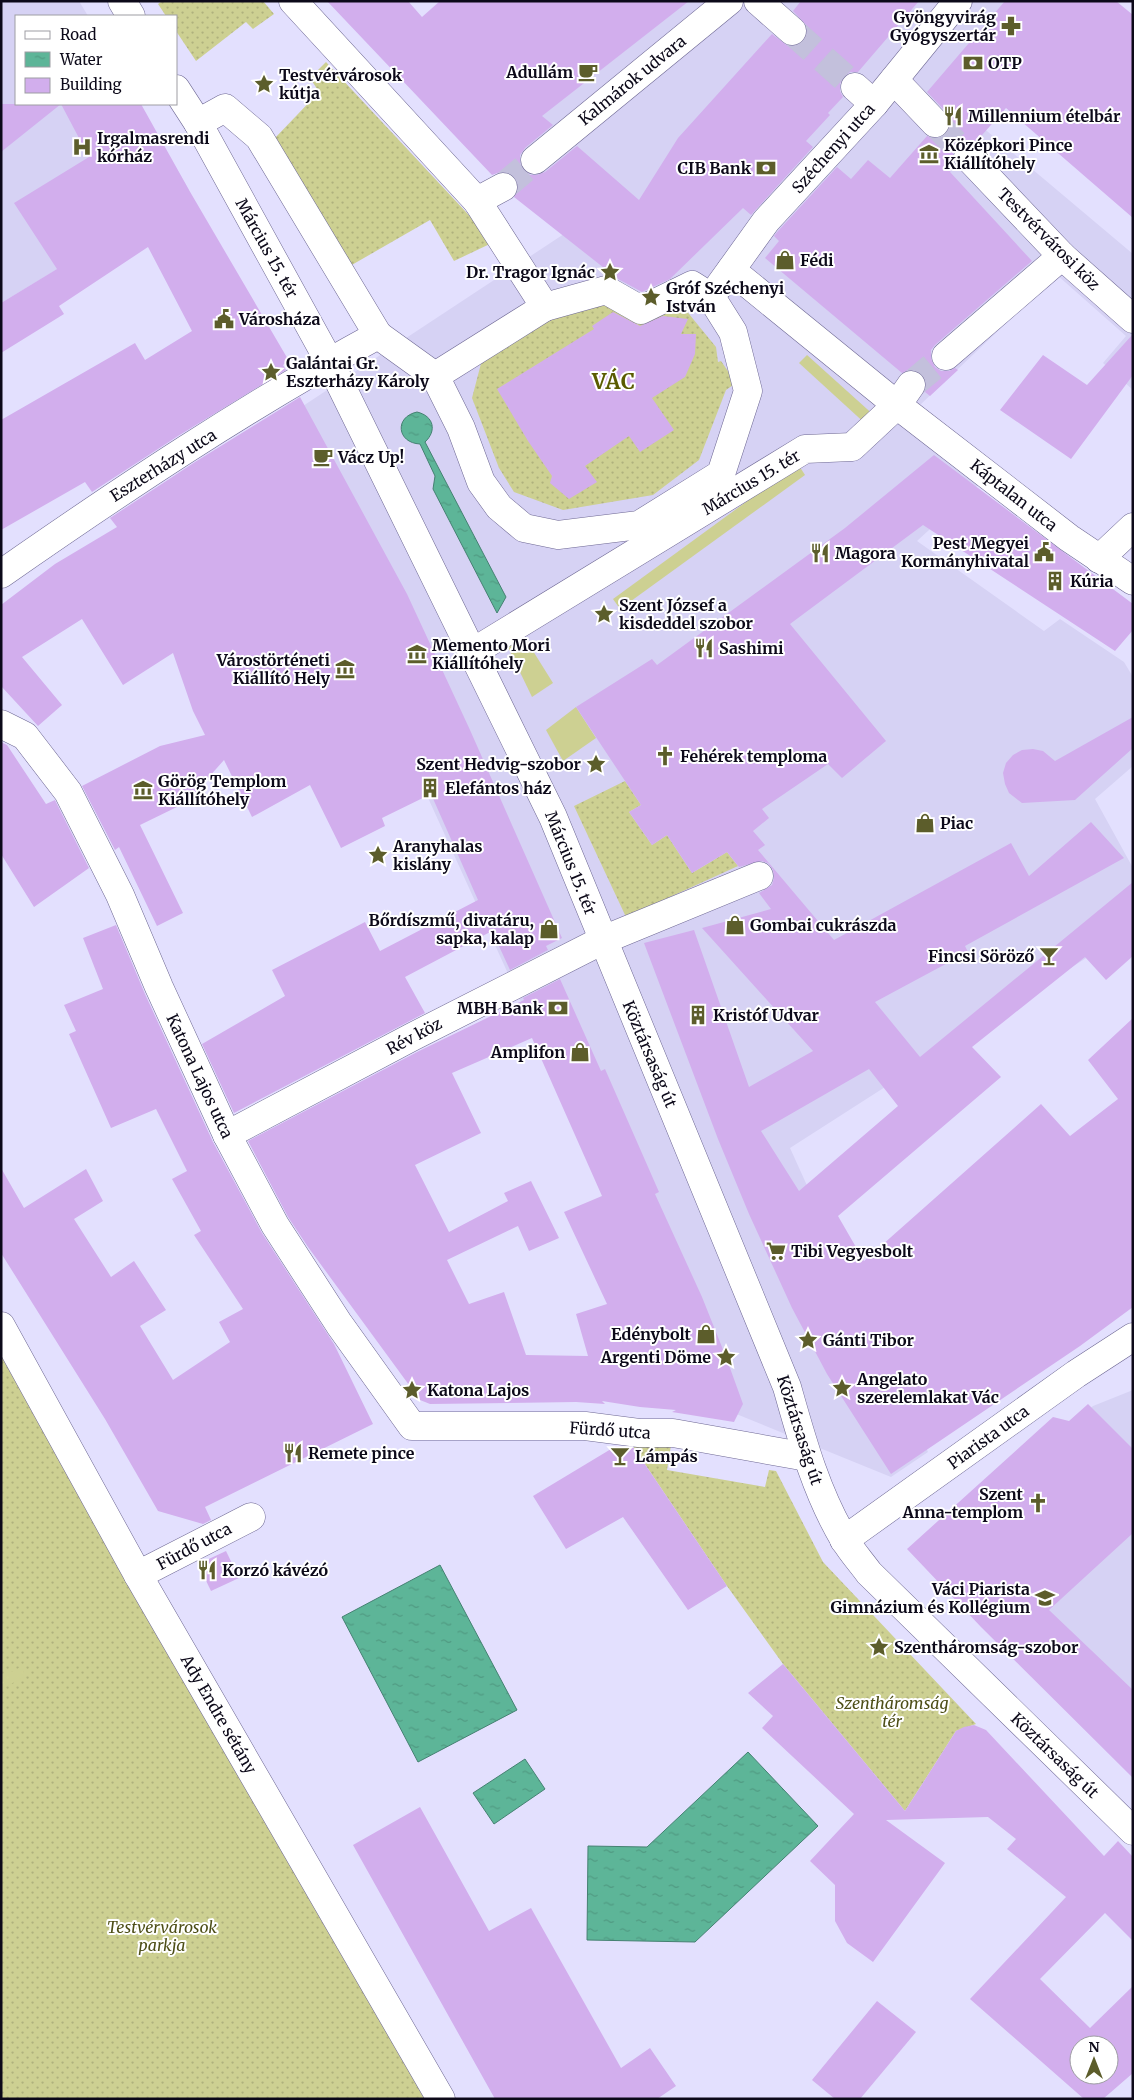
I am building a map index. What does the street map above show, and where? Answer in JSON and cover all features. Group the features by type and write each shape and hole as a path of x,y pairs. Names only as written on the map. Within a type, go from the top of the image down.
{"street":[{"path":"122,1 130,15"},
{"path":"293,1 478,201 545,307"},
{"name":"Kalmárok udvara","path":"535,160 728,1"},
{"path":"758,1 792,31"},
{"name":"Széchenyi utca","path":"711,297 766,221 864,95 894,80 958,1"},
{"path":"894,80 935,123"},
{"name":"Március 15. tér","path":"178,92 198,124 329,361 553,817 603,940"},
{"path":"198,124 225,108 259,137 378,335 435,376 461,428 490,475 499,508 524,528 558,535 639,525 659,502 721,474 748,391 733,332 711,297 692,285 640,315 606,290 545,307 435,376"},
{"name":"Testvérvárosi köz","path":"968,157 1062,256 1133,319"},
{"path":"478,201 503,186"},
{"path":"946,356 1062,256"},
{"path":"731,270 904,395"},
{"name":"Eszterházy utca","path":"1,574 117,494 329,361 378,335"},
{"name":"Március 15. tér","path":"473,652 805,449 852,447 904,395"},
{"name":"Káptalan utca","path":"904,395 1073,540 1133,581"},
{"path":"1099,559 1133,527"},
{"name":"Katona Lajos utca","path":"1,724 24,736 68,792 120,895 226,1135 275,1225 339,1324 412,1426"},
{"name":"Rév köz","path":"226,1135 412,1036 603,940 759,876"},
{"name":"Köztársaság út","path":"603,940 788,1387 807,1457 822,1497 844,1540 870,1574 1133,1831"},
{"name":"Ady Endre sétány","path":"1,1326 138,1575 442,2099"},
{"name":"Piarista utca","path":"844,1540 1076,1374 1133,1338"},
{"name":"Fürdő utca","path":"412,1426 585,1426 639,1433 674,1433 807,1457"},
{"name":"Fürdő utca","path":"138,1575 251,1516"}],"shaded area":[{"name":"Irgalmasrendi kórház","path":"2,1 79,1 87,15 15,15 15,105 140,105 189,190 1,303"},
{"path":"598,1 1093,1 981,126 1133,254 1133,390 1103,363 1126,336 1057,275 920,405 999,466 917,541 1044,631 1060,619 1124,662 1133,677 1133,766 1095,799 1133,868 1133,928 790,1148 928,1452 891,1477 702,1400 262,433 567,232 457,122"},
{"name":"Váci Piarista Gimnázium és Kollégium","path":"1133,1390 1133,1774 1004,1647 1070,1425 1093,1406"}],"green space":[{"path":"162,1 263,1 274,14 253,29 246,22 196,61 178,34 178,15 165,15 158,4"},
{"path":"326,62 494,242 454,261 430,220 350,266 275,138 319,92 310,78"},
{"path":"600,296 676,298 716,347 718,362 721,361 736,383 726,390 699,460 653,495 563,510 514,492 499,468 472,398 484,352"},
{"path":"807,355 877,418 869,427 799,363"},
{"path":"798,464 805,475 620,609 613,599"},
{"path":"523,635 553,683 532,697 506,643"},
{"path":"576,707 596,738 563,761 546,730"},
{"path":"625,781 641,805 629,812 652,845 667,835 692,873 727,852 738,866 626,917 574,806"},
{"name":"Testvérvárosok parkja","path":"1,1326 441,2099 1,2099"},
{"name":"Szentháromság tér","path":"673,1433 667,1470 765,1487 769,1470 776,1471 823,1562 976,1724 956,1731 905,1811 783,1664 727,1586 628,1439"},
{"path":"21,1667 26,1676 1,1689 1,1677"}],"water":[{"path":"417,412 427,417 432,424 431,433 425,442 506,597 497,613 433,489 435,476 420,444 412,443 403,435 401,429 405,419"},
{"path":"440,1565 517,1710 418,1762 342,1617"},
{"path":"748,1752 818,1826 695,1942 587,1940 588,1846 647,1847"},
{"path":"525,1759 545,1789 494,1824 473,1793"}],"building":[{"path":"327,1 408,1 422,17 440,1 689,1 542,116 553,125 525,148 520,155 520,163 523,170 530,175 537,175 545,172 577,146 639,200 678,138 772,34 788,46 797,46 804,41 807,34 807,26 793,11 801,1 919,1 858,72 850,72 843,77 840,91 843,97 828,113 830,115 806,141 813,147 751,215 743,208 670,279 642,292 618,279 514,197 519,187 512,174 503,171 492,175"},
{"path":"1005,1 1116,1 1133,15 1133,218 1006,108 975,143 965,142 958,145 953,153 955,165 950,172 1032,261 931,350 931,358 935,367 941,371 949,371 955,368 958,370 930,396 925,392 927,386 925,379 920,373 912,369 902,373 765,258 779,241 774,236 837,167 851,179 868,160 890,178 927,136 938,138 946,134 950,127 950,119 927,92"},
{"path":"1,104 60,105 1,152"},
{"path":"62,105 142,105 289,361 283,365 286,370 178,436 92,492 85,482 1,530 1,420 135,343 145,360 192,331 148,247 59,306 64,314 1,353 1,303 57,269 14,203 89,157"},
{"path":"613,312 640,326 663,316 688,319 681,334 696,334 695,354 685,377 652,398 674,430 640,452 629,436 585,466 597,482 569,499 550,483 552,476 528,441 497,389 594,329 592,326"},
{"path":"1133,334 1133,375 1071,459 1000,410 1043,355 1087,385"},
{"path":"300,397 407,594 470,730 562,938 546,946 548,950 510,970 492,931 405,977 425,1013 234,1113 202,1044 285,996 272,970 365,922 380,951 478,900 431,794 382,818 385,826 341,848 310,785 252,817 224,760 193,795 181,805 140,825 183,913 157,926 119,847 115,850 82,786 160,746 205,735 193,711 173,653 123,685 82,619 22,657 62,705 38,726 1,686 1,605 55,564 117,527 110,518 195,462"},
{"path":"934,455 1133,604 1133,630 1115,651 923,525 790,624 886,741 842,778 828,764 762,809 769,818 753,831 765,845 758,850 834,940 1011,843 1029,876 1091,822 1124,858 965,946 968,952 875,1002 920,1057 1133,882 1133,956 1106,980 1085,957 972,1047 1001,1077 838,1216 864,1261 1041,1104 1070,1136 1118,1099 1088,1060 1133,1018 1133,1307 1080,1346 891,1474 827,1374 792,1308 749,1214 718,1139 644,943 694,930 749,1087 813,1051 702,928 771,909 759,893 772,885 774,878 773,870 768,863 761,861 739,867 727,852 692,873 667,835 652,845 629,812 641,805 576,707 652,659 657,665 845,528","holes":["869,1069 898,1106 799,1191 761,1131"]},
{"path":"1133,717 1133,748 1075,800 1022,803 1009,793 1003,773 1006,763 1013,755 1022,750 1033,749 1043,751 1055,761"},
{"path":"1,742 7,745 46,804 55,800 89,868 34,907 1,854"},
{"path":"116,925 145,994 213,1142 262,1233 334,1344 373,1424 205,1507 211,1520 203,1524 158,1511 105,1419 1,1253 1,1168 24,1208 86,1169 103,1201 74,1219 111,1277 134,1261 166,1310 140,1326 173,1380 230,1342 219,1322 243,1309 194,1235 201,1231 172,1179 187,1171 156,1109 111,1128 69,1034 76,1031 64,1005 103,989 83,938"},
{"path":"560,979 601,1071 605,1069 659,1192 655,1194 702,1297 726,1357 743,1404 734,1422 672,1412 676,1410 602,1401 605,1404 576,1402 430,1404 420,1400 288,1217 248,1141 419,1051 524,1000 523,998","holes":["532,1038 602,1196 564,1212 607,1304 576,1314 588,1356 526,1355 504,1292 469,1304 447,1260 518,1226 529,1251 559,1238 531,1181 504,1193 508,1201 449,1232 415,1165 481,1133 452,1073"]},
{"name":"Váci Piarista Gimnázium és Kollégium","path":"1088,1404 1133,1449 1133,1533 1049,1610 1133,1690 1133,1778 981,1627 907,1549 1053,1417 1069,1421"},
{"path":"616,1446 634,1448 727,1586 688,1610 623,1517 566,1549 533,1496"},
{"path":"226,1551 239,1578 211,1591 198,1564"},
{"path":"783,1664 905,1811 956,1731 974,1725 986,1730 1104,1856 1118,1841 1133,1857 1133,1941 1105,1913 1040,1979 1090,2028 1133,1986 1133,2073 1103,2099 1084,2099 970,1999 1066,1897 1007,1849 1016,1839 988,1817 886,1820 945,1863 873,1962 847,1943 835,1921 835,1885 810,1861 854,1814 762,1728 773,1716 748,1693"},
{"path":"420,1807 489,1931 531,1908 621,2068 650,2048 676,2086 657,2099 495,2099 353,1845"},
{"path":"877,2001 916,2032 860,2099 835,2099 812,2080"}],"tunnel":[{"path":"792,31 855,87"},
{"path":"935,123 968,157"},
{"path":"503,187 535,160"},
{"path":"911,385 946,356"}],"place":[{"name":"Gyöngyvirág Gyógyszertár","path":"1011,26"},
{"name":"OTP","path":"973,63"},
{"name":"Adullám","path":"588,72"},
{"name":"Testvérvárosok kútja","path":"264,84"},
{"name":"Millennium ételbár","path":"953,116"},
{"name":"Irgalmasrendi kórház","path":"82,147"},
{"name":"Középkori Pince Kiállítóhely","path":"929,154"},
{"name":"CIB Bank","path":"766,168"},
{"name":"Fédi","path":"785,260"},
{"name":"Dr. Tragor Ignác","path":"610,272"},
{"name":"Gróf Széchenyi István","path":"651,297"},
{"name":"Városháza","path":"224,319"},
{"name":"Galántai Gr. Eszterházy Károly","path":"271,372"},
{"name":"Vácz Up!","path":"323,457"},
{"name":"Pest Megyei Kormányhivatal","path":"1044,552"},
{"name":"Magora","path":"820,553"},
{"name":"Kúria","path":"1055,581"},
{"name":"Szent József a kisdeddel szobor","path":"604,614"},
{"name":"Sashimi","path":"704,648"},
{"name":"Memento Mori Kiállítóhely","path":"417,654"},
{"name":"Várostörténeti Kiállító Hely","path":"345,669"},
{"name":"Fehérek temploma","path":"665,756"},
{"name":"Szent Hedvig-szobor","path":"596,764"},
{"name":"Elefántos ház","path":"430,788"},
{"name":"Görög Templom Kiállítóhely","path":"143,790"},
{"name":"Piac","path":"925,823"},
{"name":"Aranyhalas kislány","path":"378,855"},
{"name":"Gombai cukrászda","path":"735,925"},
{"name":"Bőrdíszmű, divatáru, sapka, kalap","path":"549,929"},
{"name":"Fincsi Söröző","path":"1049,956"},
{"name":"MBH Bank","path":"558,1008"},
{"name":"Kristóf Udvar","path":"698,1015"},
{"name":"Amplifon","path":"580,1052"},
{"name":"Tibi Vegyesbolt","path":"776,1251"},
{"name":"Edénybolt","path":"706,1334"},
{"name":"Gánti Tibor","path":"808,1340"},
{"name":"Argenti Döme","path":"726,1357"},
{"name":"Angelato szerelemlakat Vác","path":"842,1388"},
{"name":"Katona Lajos","path":"412,1390"},
{"name":"Remete pince","path":"293,1453"},
{"name":"Lámpás","path":"620,1456"},
{"name":"Szent Anna-templom","path":"1038,1503"},
{"name":"Korzó kávézó","path":"207,1570"},
{"name":"Váci Piarista Gimnázium és Kollégium","path":"1045,1598"},
{"name":"Szentháromság-szobor","path":"879,1647"}],"district":[{"name":"VÁC","path":"614,382"}]}
